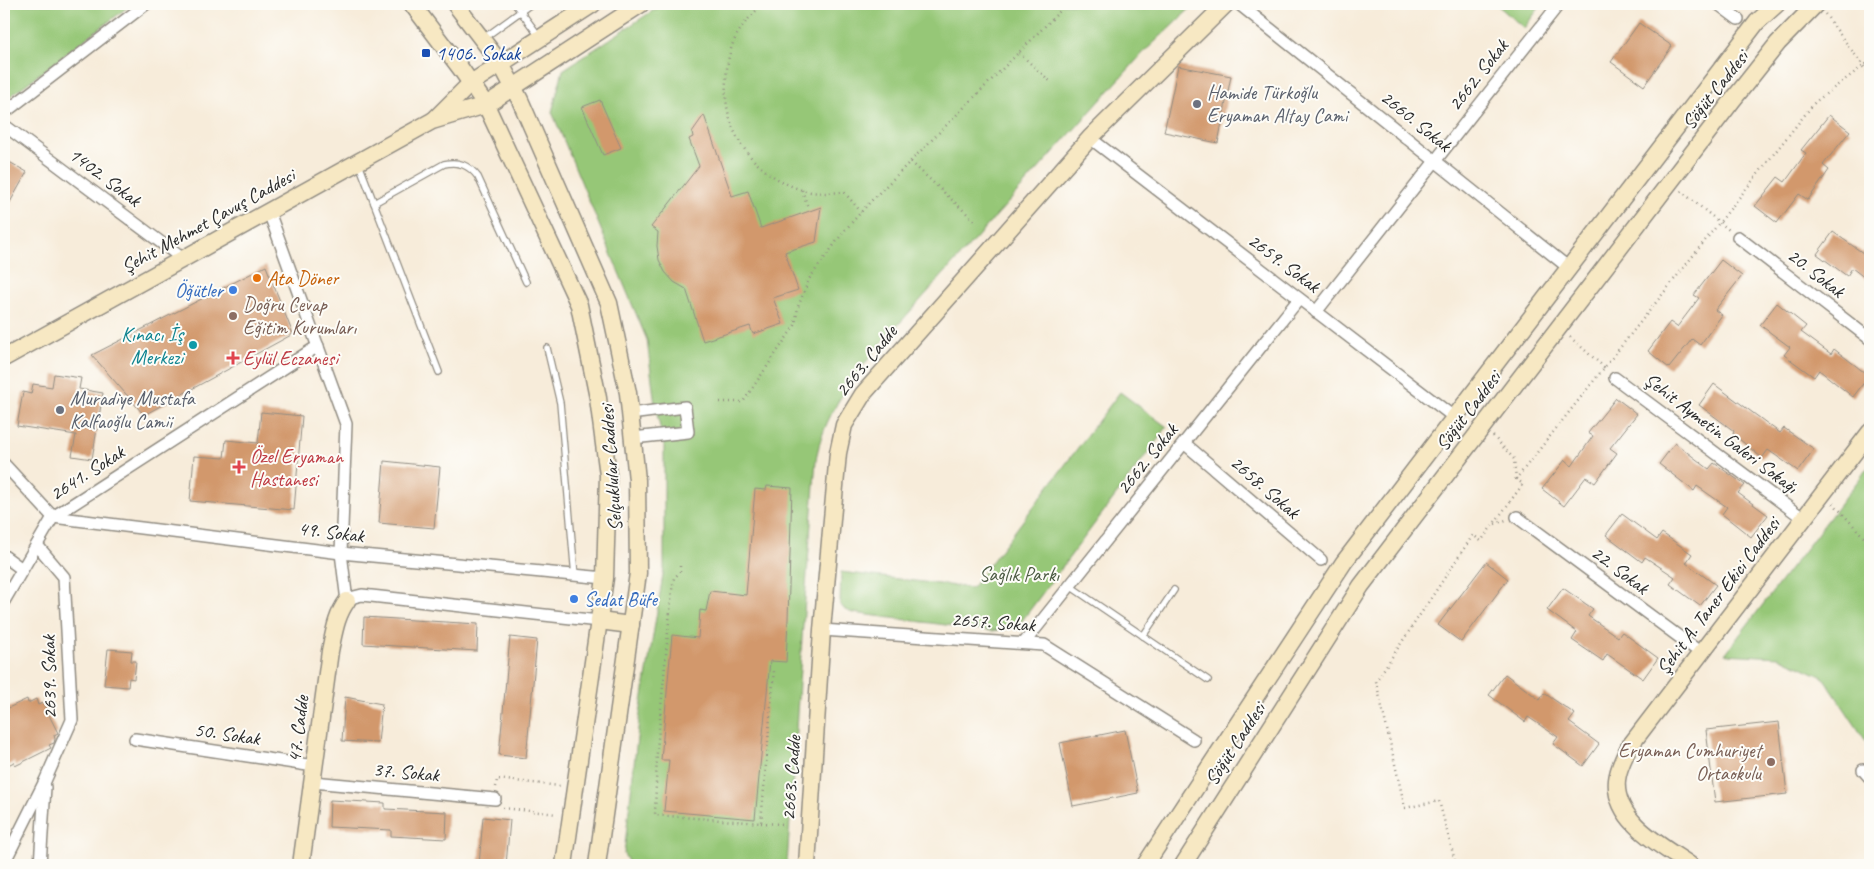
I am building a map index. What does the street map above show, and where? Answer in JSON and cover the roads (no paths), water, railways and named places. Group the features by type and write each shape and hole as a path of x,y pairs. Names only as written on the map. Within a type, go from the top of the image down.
{"main road":[{"name":"Selçuklular Caddesi","path":"412,4 486,105 579,305 598,398 608,475 605,578 564,865"},
{"name":"Selçuklular Caddesi","path":"455,4 501,64 513,87 609,303 628,393 637,480 638,573 597,865"},
{"path":"501,64 593,4"},
{"path":"513,87 641,4"},
{"name":"2663. Cadde","path":"807,865 822,630 838,453 844,425 862,394 1090,138 1226,4"},
{"name":"Söğüt Caddesi","path":"1145,865 1344,562 1757,22 1777,4"},
{"name":"Söğüt Caddesi","path":"1183,865 1361,586 1778,43 1820,8"},
{"name":"Şehit Mehmet Çavuş Caddesi","path":"432,121 471,83 501,64"},
{"name":"Şehit Mehmet Çavuş Caddesi","path":"4,358 432,121 486,105 513,87"},
{"name":"Şehit A. Taner Ekici Caddesi","path":"1690,865 1640,830 1623,807 1618,794 1617,781 1620,766 1629,747 1870,433"},
{"name":"47. Cadde","path":"301,865 330,651 336,620 340,610 347,601"},
{"path":"599,621 631,625"}],"street":[{"path":"4,114 146,4"},
{"name":"2660. Sokak","path":"1239,4 1569,268"},
{"name":"2662. Sokak","path":"1316,312 1559,4"},
{"path":"1718,4 1738,19"},
{"name":"1402. Sokak","path":"4,125 183,259"},
{"name":"2659. Sokak","path":"1090,138 1455,418"},
{"path":"269,212 346,424 341,553 347,601 354,596 362,595 599,621"},
{"name":"20. Sokak","path":"1738,237 1870,339"},
{"name":"2662. Sokak","path":"1024,643 1299,299"},
{"name":"2641. Sokak","path":"53,517 318,346"},
{"name":"Şehit Aymetin Galeri Sokağı","path":"1615,378 1804,519"},
{"path":"630,414 685,407 688,432 633,438"},
{"name":"2658. Sokak","path":"1184,443 1321,560"},
{"path":"4,464 53,517 4,601"},
{"name":"49. Sokak","path":"53,517 341,553 605,578"},
{"name":"22. Sokak","path":"1517,517 1701,653"},
{"name":"2639. Sokak","path":"4,864 45,781 72,720 64,577 37,545"},
{"path":"4,556 22,569"},
{"name":"2657. Sokak","path":"822,630 1044,644 1194,740"},
{"name":"50. Sokak","path":"135,739 314,774"},
{"name":"37. Sokak","path":"314,774 495,799"},
{"path":"40,865 45,781"}],"lane":[{"path":"515,4 540,38"},
{"path":"482,39 531,4"},
{"path":"358,162 439,372"},
{"path":"374,203 444,164 456,162 468,166 478,177 526,282"},
{"path":"547,348 560,403 575,576"},
{"path":"1070,586 1208,680"},
{"path":"1143,636 1174,590"}],"place":[{"name":"1406. Sokak","path":"426,53"},
{"name":"Hamide Türkoğlu Eryaman Altay Cami","path":"1197,104"},
{"name":"Ata Döner","path":"257,278"},
{"name":"Öğütler","path":"233,290"},
{"name":"Doğru Cevap Eğitim Kurumları","path":"233,316"},
{"name":"Kınacı İş Merkezi","path":"193,345"},
{"name":"Eylül Eczanesi","path":"233,358"},
{"name":"Muradiye Mustafa Kalfaoğlu Camii","path":"60,410"},
{"name":"Özel Eryaman Hastanesi","path":"239,467"},
{"name":"Sedat Büfe","path":"574,599"},
{"name":"Eryaman Cumhuriyet Ortaokulu","path":"1771,762"}],"park label":[{"name":"Sağlık Parkı","path":"1019,574"}]}
